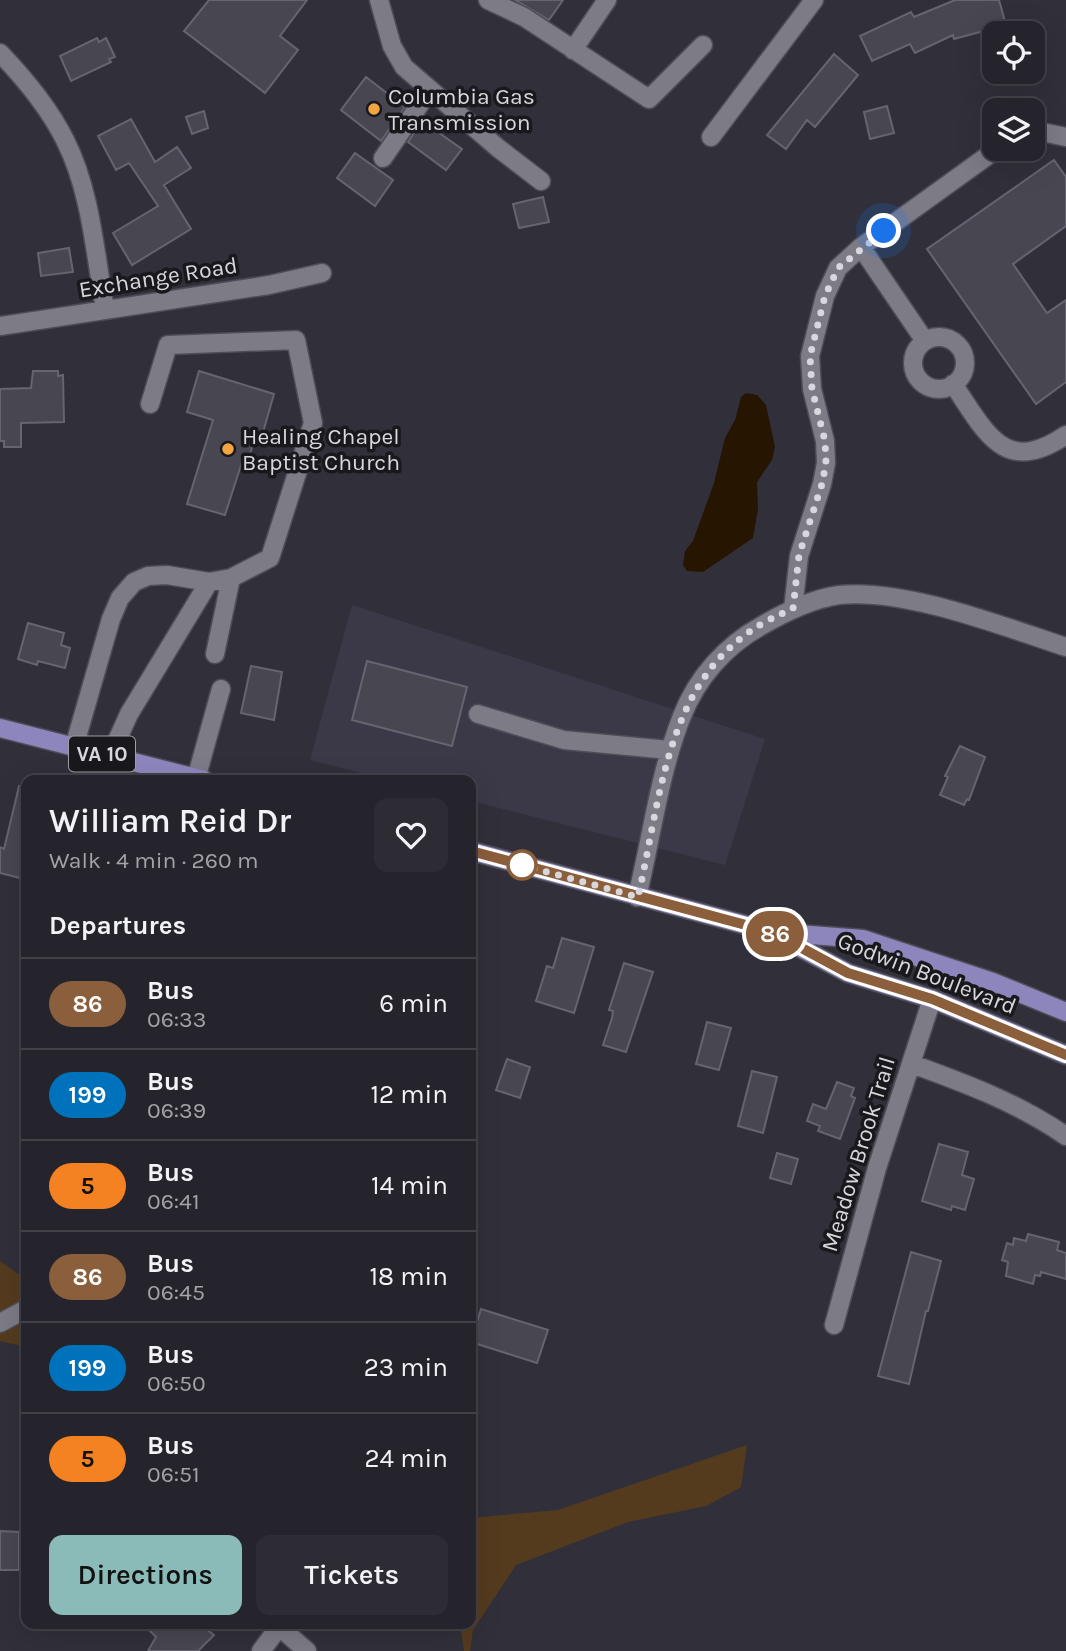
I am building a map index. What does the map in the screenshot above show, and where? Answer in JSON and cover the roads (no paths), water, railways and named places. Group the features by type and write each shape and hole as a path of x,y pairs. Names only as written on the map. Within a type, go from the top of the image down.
{"main road":[{"name":"VA 10","path":"0,729 181,775"},
{"name":"Godwin Boulevard","path":"476,852 772,932 863,939 993,982 1066,1012"},
{"name":"Godwin Boulevard","path":"772,932 848,973 932,999 1066,1055"}],"street":[{"path":"379,0 392,46 404,66 429,90 541,181"},
{"path":"488,0 524,18 649,99 702,45"},
{"path":"573,50 607,0"},
{"path":"711,137 814,0"},
{"path":"0,53 49,112 66,141 78,173 105,309"},
{"path":"383,158 429,90"},
{"path":"1045,133 1066,137"},
{"path":"793,609 799,555 826,463 825,441 812,389 810,356 825,296 838,268 861,247 982,160"},
{"path":"861,247 925,341"},
{"name":"Exchange Road","path":"0,326 269,285 322,274"},
{"path":"941,337 957,345 962,352 964,370 953,384 938,389 930,387 918,377 913,362 915,354 925,341 941,337"},
{"path":"74,747 111,619 120,598 134,582 148,576 167,575 209,582 231,578 270,558 313,423 296,340 168,345 149,404"},
{"path":"953,384 984,430 1003,447 1024,453 1048,447 1066,435"},
{"path":"215,654 231,578"},
{"path":"110,756 135,704 209,582"},
{"path":"638,897 669,750 683,713 700,681 726,651 754,630 793,609 838,595 869,594 899,597 1066,647"},
{"path":"201,775 221,689"},
{"path":"478,714 564,740 669,750"},
{"name":"Meadow Brook Trail","path":"834,1325 877,1168 932,999"},
{"path":"912,1063 994,1094 1037,1116 1066,1136"},
{"path":"0,1322 21,1312"},
{"path":"261,1651 275,1629"},
{"path":"282,1629 304,1650"}],"place":[{"name":"Columbia Gas Transmission","path":"374,109"},
{"name":"Healing Chapel Baptist Church","path":"228,449"}]}
